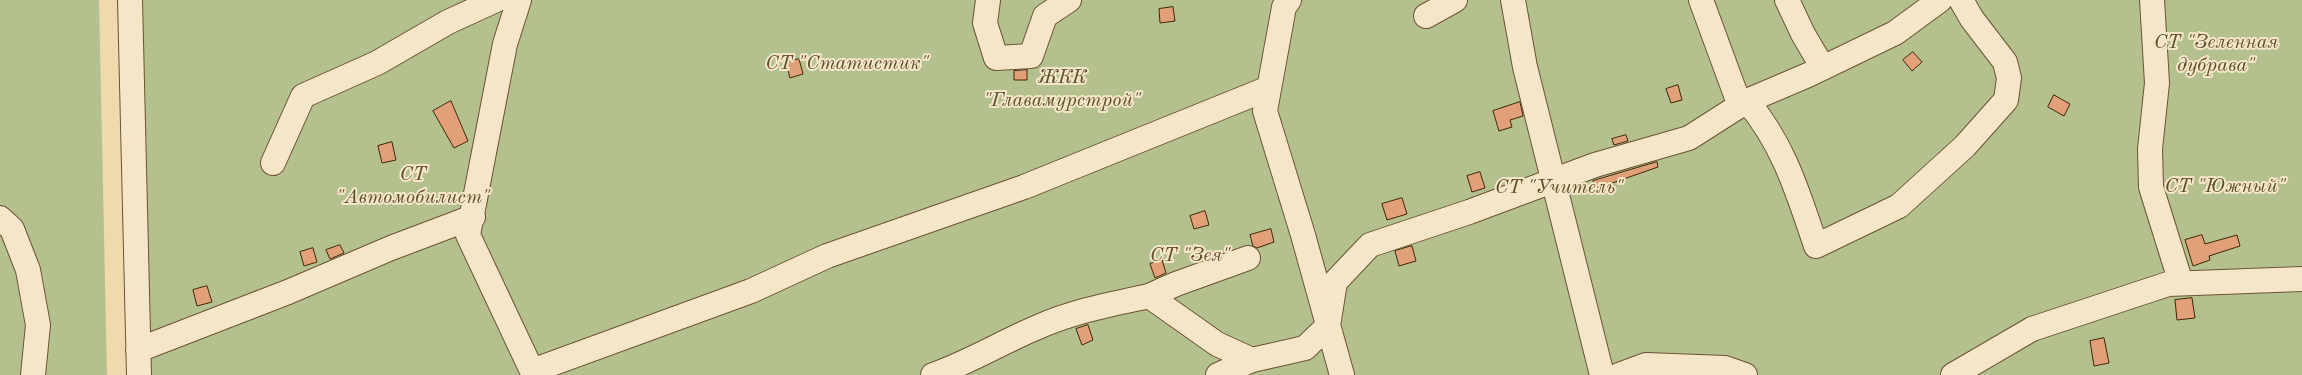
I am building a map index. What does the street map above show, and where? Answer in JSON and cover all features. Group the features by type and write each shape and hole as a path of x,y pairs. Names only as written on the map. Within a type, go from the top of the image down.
{"street":[{"path":"130,0 139,375"},
{"path":"274,163 302,96 377,63 448,22 496,0"},
{"path":"519,0 505,44 468,235 531,373 751,291 827,256 1024,187 1269,88"},
{"path":"988,0 985,23 996,58 1031,56 1045,16 1069,0"},
{"path":"1289,0 1284,7 1265,112 1342,375"},
{"path":"1426,16 1455,0"},
{"path":"1513,0 1524,66 1602,375"},
{"path":"1701,0 1744,104 1764,122 1788,164 1816,246 1899,206 1965,146 2006,100 2009,78 2004,62 1972,19 1961,0"},
{"path":"1787,0 1803,34 1823,68"},
{"path":"1218,375 1252,360 1305,348 1328,326 1335,282 1370,245 1469,212 1595,165 1689,138 1744,104 1895,33 1940,0"},
{"path":"2152,0 2158,83 2150,149 2151,187 2181,283"},
{"path":"138,350 473,217"},
{"path":"0,218 12,229 28,270 38,326 33,375"},
{"path":"933,375 962,365 1038,327 1080,311 1149,296 1176,284 1248,258"},
{"path":"1953,375 2032,329 2168,284 2302,279"},
{"path":"1149,296 1217,344 1252,360"},
{"path":"1619,375 1646,365 1725,368 1745,375"}],"green space":[{"path":"0,0 99,0 107,375 0,375"},
{"path":"139,0 2302,0 2302,375 147,375"}],"building":[{"path":"1173,7 1175,21 1160,23 1159,9"},
{"path":"1913,52 1922,62 1912,71 1903,60"},
{"path":"799,59 803,74 790,78 786,63"},
{"path":"1027,70 1027,80 1014,80 1014,71"},
{"path":"1678,85 1682,100 1671,103 1666,89"},
{"path":"2054,95 2070,104 2064,116 2048,107"},
{"path":"451,101 468,141 454,148 433,111"},
{"path":"1520,102 1523,116 1510,120 1512,127 1499,131 1493,111"},
{"path":"1626,135 1628,141 1614,145 1612,139"},
{"path":"392,142 396,160 382,163 378,146"},
{"path":"1657,162 1658,167 1595,189 1593,181"},
{"path":"1480,172 1485,188 1472,192 1467,176"},
{"path":"1402,198 1407,214 1387,220 1382,204"},
{"path":"1205,211 1209,225 1194,229 1190,216"},
{"path":"1271,229 1274,242 1257,248 1253,246 1250,235"},
{"path":"2202,235 2205,244 2237,235 2240,246 2209,256 2210,260 2193,266 2185,240"},
{"path":"340,245 344,253 330,259 326,250"},
{"path":"1412,246 1416,261 1399,266 1395,251"},
{"path":"313,248 317,262 304,266 300,252"},
{"path":"1162,260 1166,273 1155,278 1150,264"},
{"path":"207,286 212,302 197,306 193,290"},
{"path":"2192,298 2195,318 2177,320 2175,300"},
{"path":"1088,325 1093,340 1082,345 1076,329"},
{"path":"2104,338 2109,363 2094,366 2090,341"}],"park label":[{"name":"СТ \"Зеленная дубрава\"","path":"2216,54"},
{"name":"СТ \"Статистик\"","path":"847,64"},
{"name":"ЖКК \"Главамурстрой\"","path":"1062,90"},
{"name":"СТ \"Автомобилист\"","path":"413,186"},
{"name":"СТ \"Южный\"","path":"2225,187"},
{"name":"СТ \"Учитель\"","path":"1559,188"},
{"name":"СТ \"Зея\"","path":"1190,256"}]}
